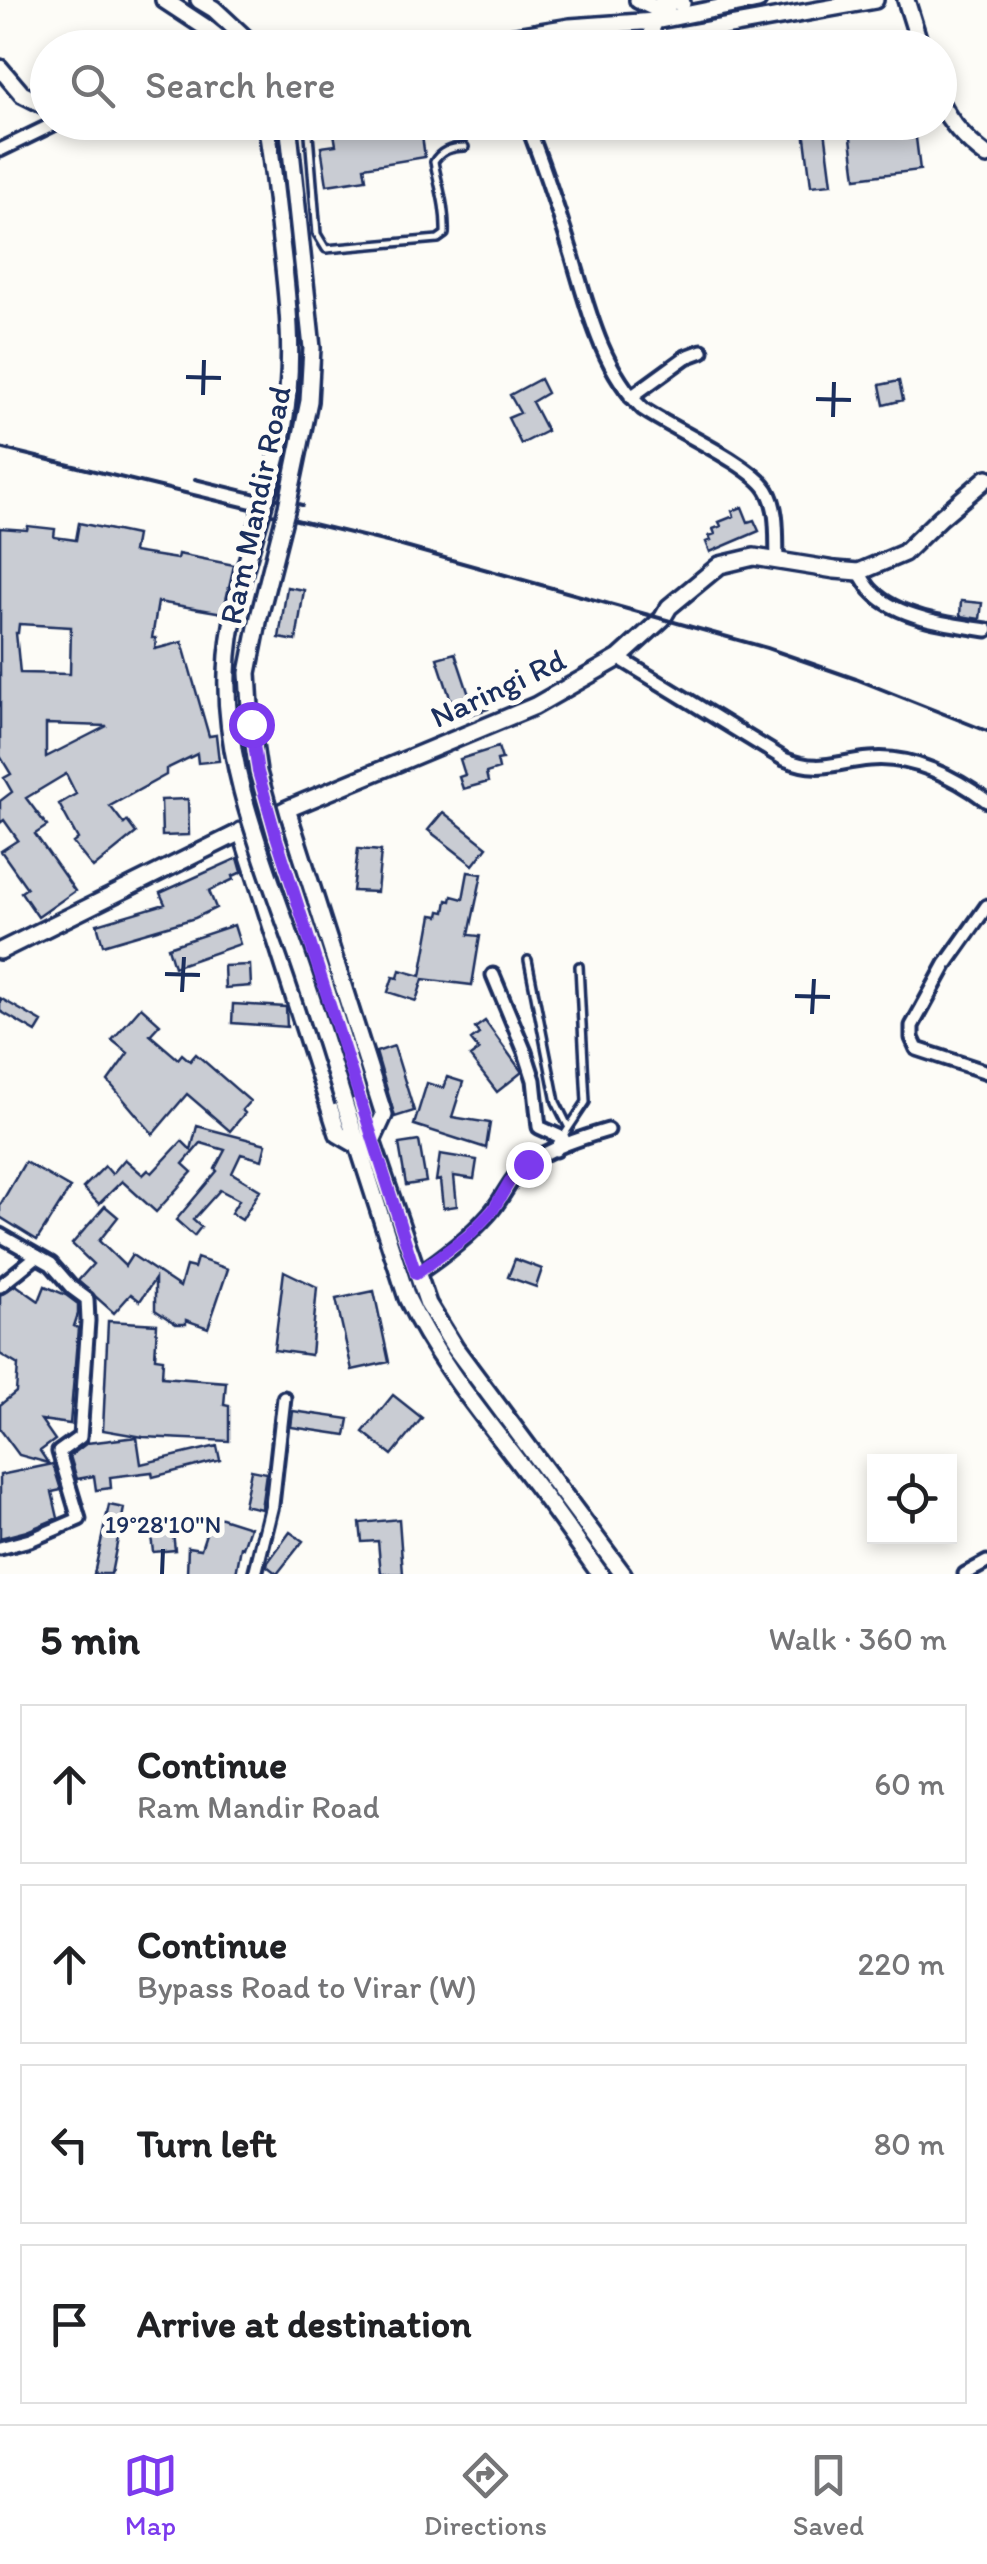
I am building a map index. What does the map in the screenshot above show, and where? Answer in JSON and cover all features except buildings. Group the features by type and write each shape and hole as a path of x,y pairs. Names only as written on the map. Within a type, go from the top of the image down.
{"main road":[{"path":"164,0 211,30"},
{"path":"199,0 236,30"},
{"path":"638,0 671,8"},
{"path":"552,30 671,8 758,0"},
{"path":"708,30 876,0"},
{"path":"906,0 915,30"},
{"path":"654,30 671,8"},
{"path":"0,68 30,98"},
{"path":"957,127 987,156"},
{"path":"268,140 290,324 291,366 284,426 236,606 226,672 238,775 314,1005 351,1099 407,1298 420,1325 483,1418 600,1574"},
{"name":"Ram Mandir Road","path":"290,140 312,348 309,401 248,673 251,724 258,772 351,1099"},
{"name":"Naringi Rd","path":"0,951 287,809 535,706 619,658 662,619 669,606 720,565 754,556 859,572 904,554 987,478"},
{"path":"287,809 384,1115 365,1143"},
{"path":"242,830 338,1134 365,1143"},
{"path":"365,1143 428,1304 455,1348 623,1574"}],"street":[{"path":"0,150 30,136"},
{"path":"533,140 604,350 631,398 658,420 760,480 773,506 777,560"},
{"path":"631,398 686,357 702,351"},
{"path":"859,572 873,593 892,606 945,624 987,630"},
{"path":"619,658 803,767 871,758 894,759 957,780 987,801"},
{"path":"987,906 946,964 912,1026 917,1049 987,1072"},
{"path":"492,975 534,1080 538,1127 563,1138"},
{"path":"416,1274 469,1235 528,1164 563,1138 608,1130"},
{"path":"0,1235 52,1264 86,1299 88,1321 80,1436 59,1452 79,1519 0,1548"},
{"path":"0,1286 38,1256"},
{"path":"255,1574 272,1505 284,1398"},
{"path":"965,1574 987,1562"}],"lane":[{"path":"309,140 317,234 326,249 438,239 445,234 444,197 434,162 447,150 465,148"},
{"path":"528,960 563,1138"},
{"path":"563,1138 586,1102 579,966"}],"railway":[{"path":"0,448 391,543 767,648 987,731"},
{"path":"195,479 302,505"}],"route":[{"path":"251,724 258,772 276,836 416,1274 469,1235 528,1164"}]}
